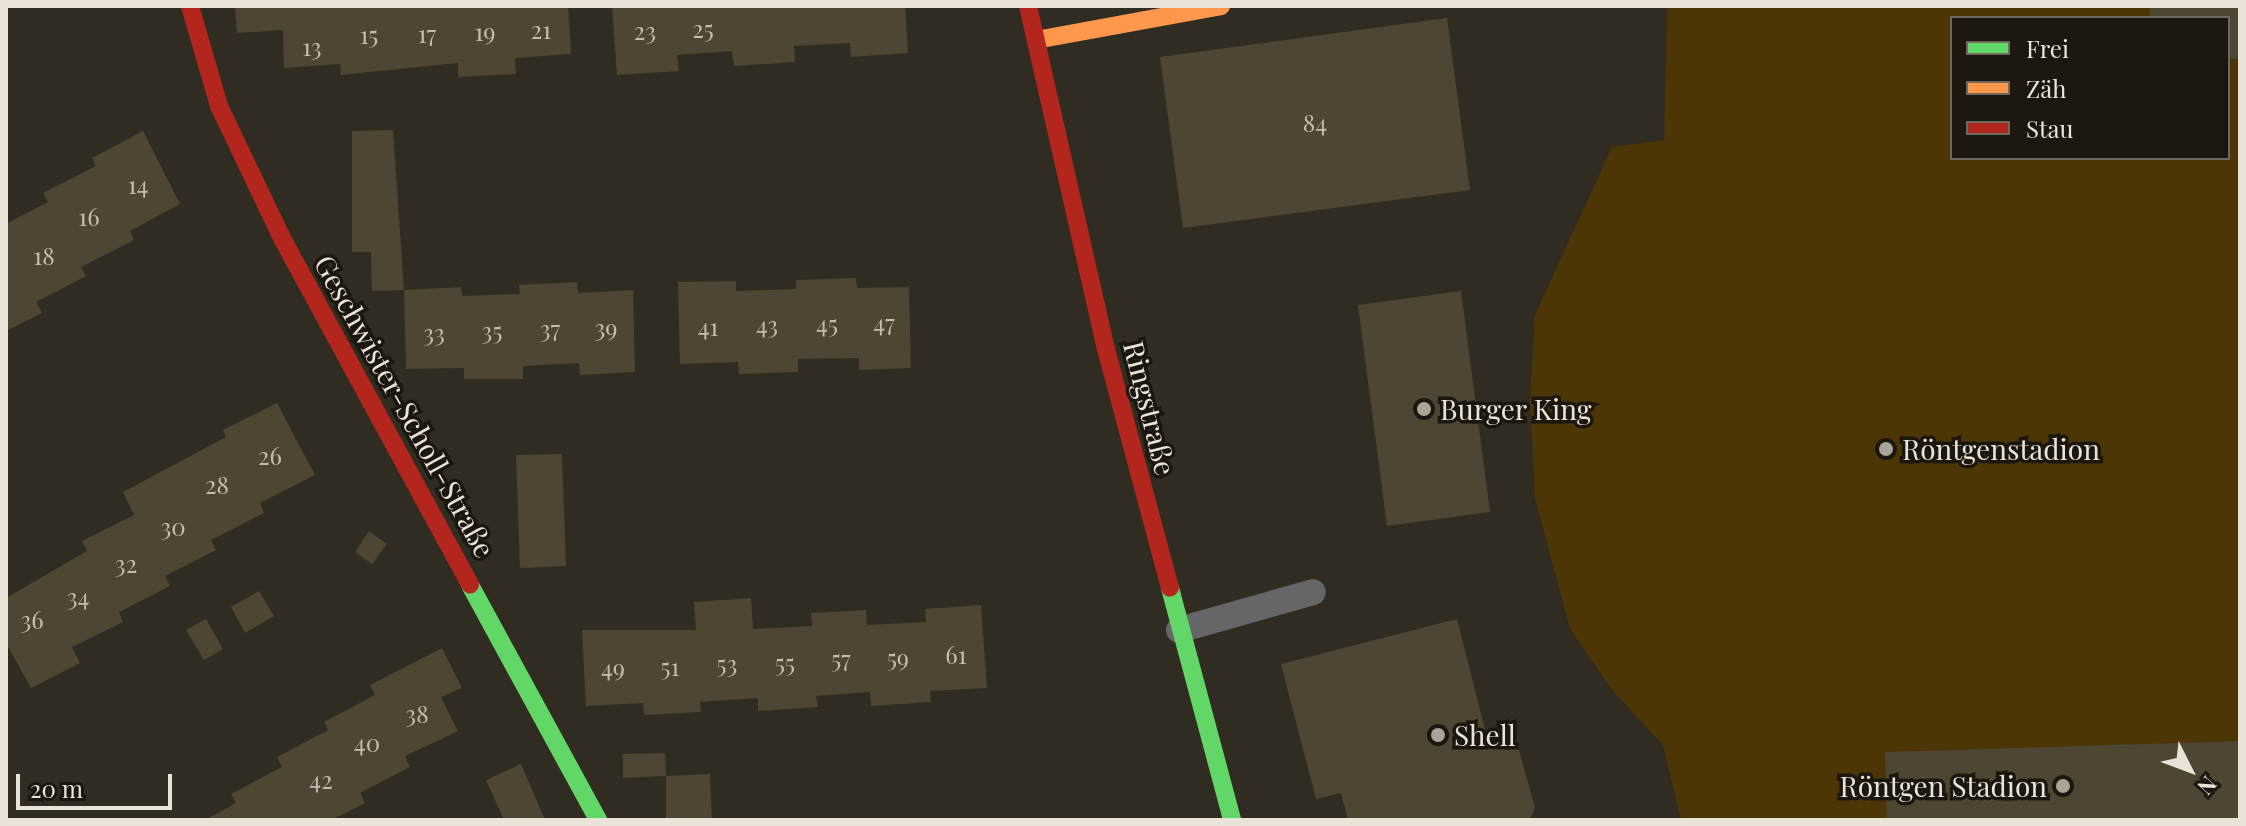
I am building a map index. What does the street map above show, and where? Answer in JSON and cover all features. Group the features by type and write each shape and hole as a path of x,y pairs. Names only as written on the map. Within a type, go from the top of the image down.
{"street":[{"name":"Geschwister-Scholl-Straße","path":"190,6 219,106 283,240 598,820"},
{"name":"Ringstraße","path":"1028,6 1106,349 1232,820"},
{"path":"1036,40 1221,6"}],"lane":[{"path":"1179,630 1313,592"}],"shaded area":[{"name":"Röntgenstadion","path":"1667,6 2240,6 2240,820 1681,820 1663,745 1613,691 1570,629 1535,498 1530,401 1535,315 1612,147 1664,140"}],"building":[{"path":"235,6 568,6 571,54 515,58 516,74 458,77 458,63 341,75 340,64 284,68 283,30 237,33"},
{"path":"612,6 905,6 908,53 851,57 850,43 794,46 795,62 734,66 732,51 677,55 679,71 617,75"},
{"path":"2150,6 2240,6 2240,59 2230,59 2230,16 2150,16"},
{"path":"1447,18 1470,190 1183,228 1160,57"},
{"path":"393,130 404,290 372,291 371,252 352,252 352,131"},
{"path":"143,131 180,204 130,231 134,240 81,267 86,276 36,302 42,313 6,331 6,224 48,202 43,193 96,166 92,158"},
{"path":"856,278 857,288 909,287 911,368 859,370 859,358 798,359 798,372 739,374 738,362 680,364 678,282 736,281 736,291 796,289 796,280"},
{"path":"577,282 578,293 633,290 635,372 580,375 579,363 523,366 523,379 464,379 464,368 406,369 404,290 461,287 462,296 520,294 519,285"},
{"name":"Burger King","path":"1461,291 1490,512 1387,526 1358,305"},
{"path":"277,403 315,475 260,503 264,513 211,540 216,550 165,576 170,586 119,612 123,622 72,647 80,663 31,688 6,643 6,598 87,551 82,541 134,515 123,492 226,437 223,430"},
{"path":"562,454 566,566 520,568 516,455"},
{"path":"369,531 387,544 372,564 355,552"},
{"path":"259,591 274,616 245,633 231,607"},
{"path":"751,598 753,629 812,626 811,613 866,610 867,625 926,622 925,609 981,605 987,688 930,691 931,702 871,706 870,692 816,696 818,707 758,711 758,698 700,702 701,712 644,715 643,703 586,706 582,630 696,630 694,602"},
{"path":"206,619 223,649 204,660 186,630"},
{"path":"1457,619 1489,746 1516,739 1535,808 1530,819 1348,820 1341,793 1316,799 1281,664"},
{"path":"442,648 462,688 441,697 458,731 405,756 410,767 360,793 365,803 331,820 205,820 236,803 231,794 282,767 277,757 328,730 324,722 375,695 370,685"},
{"name":"Röntgen Stadion","path":"2240,741 2240,820 1887,820 1885,752"},
{"path":"665,753 666,776 623,778 623,754"},
{"path":"521,764 545,820 504,820 486,780"},
{"path":"710,774 712,820 666,820 666,776"}],"traffic: fast":[{"path":"470,585 598,820"},
{"path":"1170,588 1232,820"}],"traffic: slow":[{"path":"1036,40 1221,6"}],"traffic: jam":[{"path":"190,6 219,106 283,240 470,585"},
{"path":"1028,6 1106,349 1170,588"}],"place":[{"name":"Burger King","path":"1424,409"},
{"name":"Röntgenstadion","path":"1886,449"},
{"name":"Shell","path":"1438,735"},
{"name":"Röntgen Stadion","path":"2063,786"}]}
